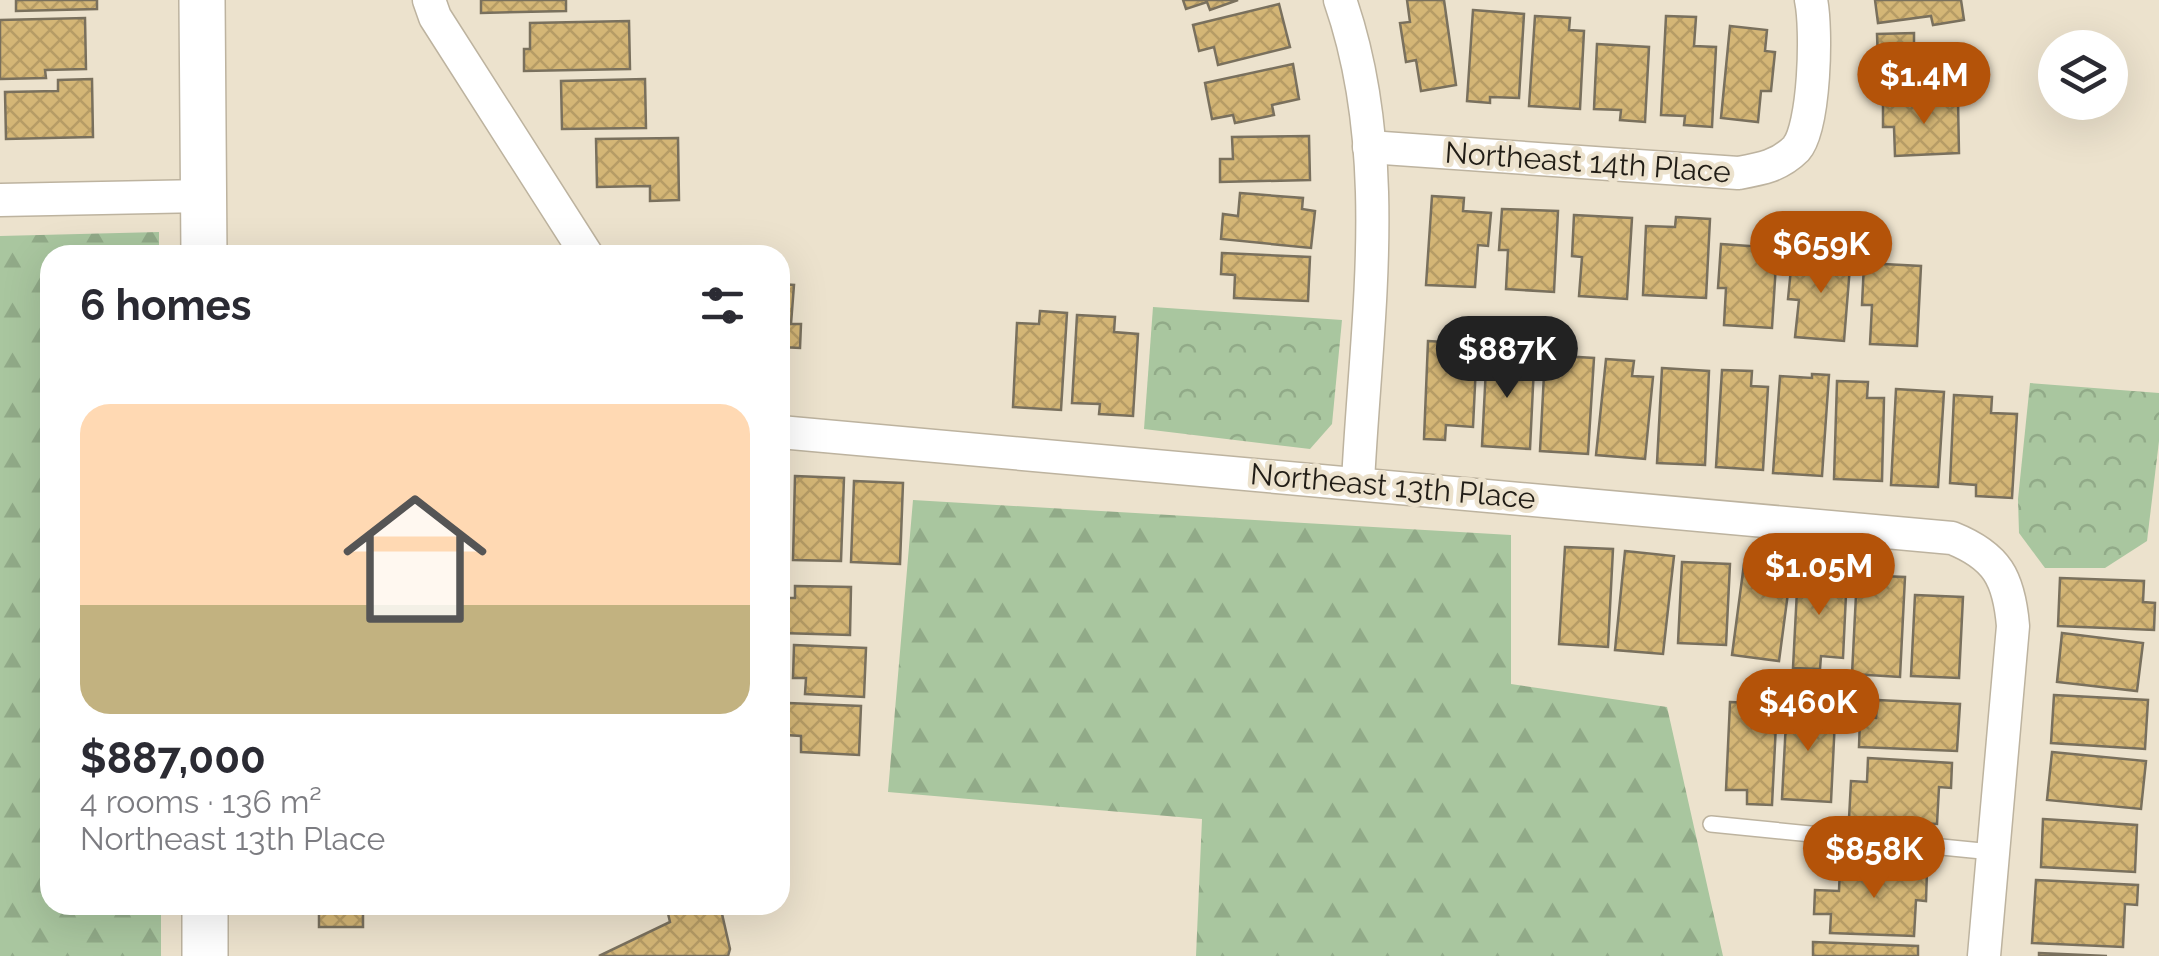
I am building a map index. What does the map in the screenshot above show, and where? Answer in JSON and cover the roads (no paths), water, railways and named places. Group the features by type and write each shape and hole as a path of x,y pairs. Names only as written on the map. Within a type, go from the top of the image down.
{"street":[{"path":"202,0 204,245"},
{"path":"429,0 435,17 581,245"},
{"path":"1340,0 1358,73 1369,147 1374,230 1358,482"},
{"name":"Northeast 14th Place","path":"1369,147 1738,173 1773,166 1799,146 1812,92 1814,16 1810,0"},
{"path":"0,200 204,196"},
{"name":"Northeast 13th Place","path":"790,433 1952,538 1980,549 1996,566 2006,586 2013,626 1992,852"},
{"path":"1984,956 1992,852"},
{"path":"205,915 205,956"}],"lane":[{"path":"1711,824 1992,852"}]}
